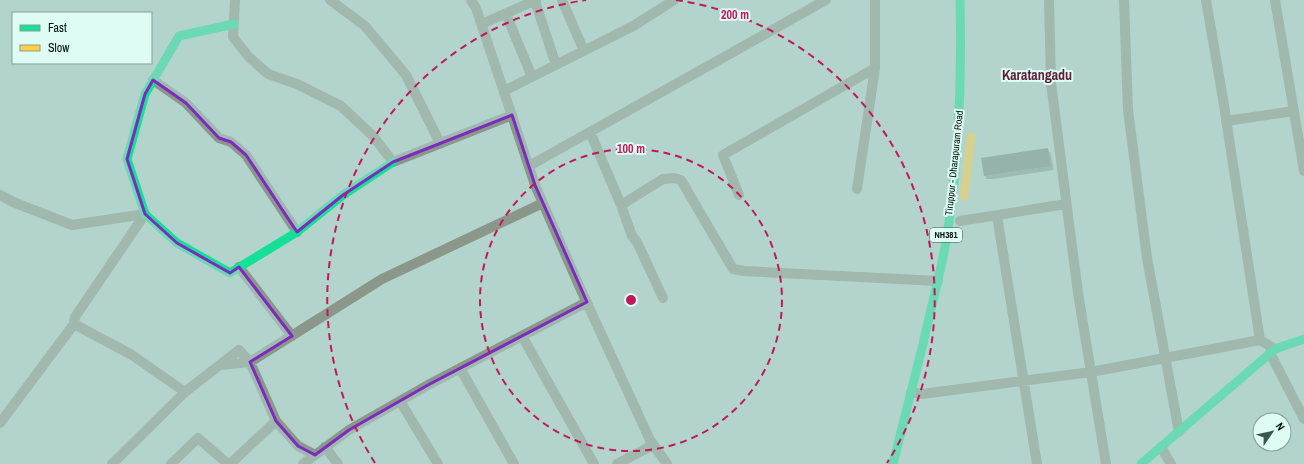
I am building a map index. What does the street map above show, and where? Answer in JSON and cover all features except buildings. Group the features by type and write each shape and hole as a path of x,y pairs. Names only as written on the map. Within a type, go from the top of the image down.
{"main road":[{"name":"Tiruppur - Dharapuram Road","path":"893,464 944,253 953,190 960,116 962,43 960,0"},
{"path":"234,24 179,36 145,94 132,138 127,159 145,214 177,243 230,273 297,232 343,195 393,162"},
{"path":"961,217 972,130"},
{"path":"1141,464 1273,351 1304,339"}],"street":[{"path":"235,0 233,37 248,56 268,74 297,84 341,106 373,136 393,162 512,115"},
{"path":"330,0 365,26 406,75 440,143"},
{"path":"472,0 482,24 529,166 543,203 650,440 667,464"},
{"path":"482,24 535,0 556,65"},
{"path":"562,0 584,51"},
{"path":"504,91 635,25 674,0"},
{"path":"529,166 826,0"},
{"path":"857,189 875,68 875,0"},
{"path":"1049,0 1051,83 1078,293 1106,464"},
{"path":"1124,0 1128,110 1147,258 1178,432"},
{"path":"1206,0 1260,340 1273,351 1304,419"},
{"path":"1275,0 1304,171"},
{"path":"506,14 532,77"},
{"path":"739,195 723,156 875,68"},
{"path":"153,80 186,104 219,138 231,142 246,155 297,232"},
{"path":"1226,121 1294,111"},
{"path":"590,132 632,236 637,242 663,298"},
{"path":"621,206 663,179 674,178 681,180 733,269 744,271 938,281"},
{"path":"0,195 13,202 72,225 145,214"},
{"path":"250,362 382,279 543,203"},
{"path":"961,217 997,216 1066,204"},
{"path":"0,423 74,324 76,317 145,214"},
{"path":"997,216 1037,464"},
{"path":"239,267 292,336"},
{"path":"303,464 349,430 460,368 587,302"},
{"path":"74,324 132,355 186,392"},
{"path":"522,336 594,464"},
{"path":"911,392 922,394 1091,372 1260,340"},
{"path":"112,464 186,392 239,350 250,362 276,421 298,446 315,455"},
{"path":"460,368 514,464"},
{"path":"400,401 438,464"},
{"path":"171,464 198,438 229,464 276,421"},
{"path":"617,464 653,444"},
{"path":"325,447 338,464"},
{"path":"1161,447 1171,464"}],"highlighted area":[{"path":"153,80 186,103 219,138 231,142 246,155 297,232 343,195 393,162 512,115 535,185 587,302 428,385 349,430 315,455 298,446 276,421 250,362 292,336 239,267 230,273 177,243 145,214 127,159 145,94"}],"traffic: fast":[{"path":"893,464 923,344 945,247 950,216 954,185 960,93 960,0"},
{"path":"234,24 179,36 145,94 127,159 145,214 177,243 230,273 297,232 343,195 393,162"},
{"path":"1141,464 1275,349 1304,339"}],"traffic: slow":[{"path":"964,196 971,137"}],"district":[{"name":"Karatangadu","path":"1037,75"}]}
